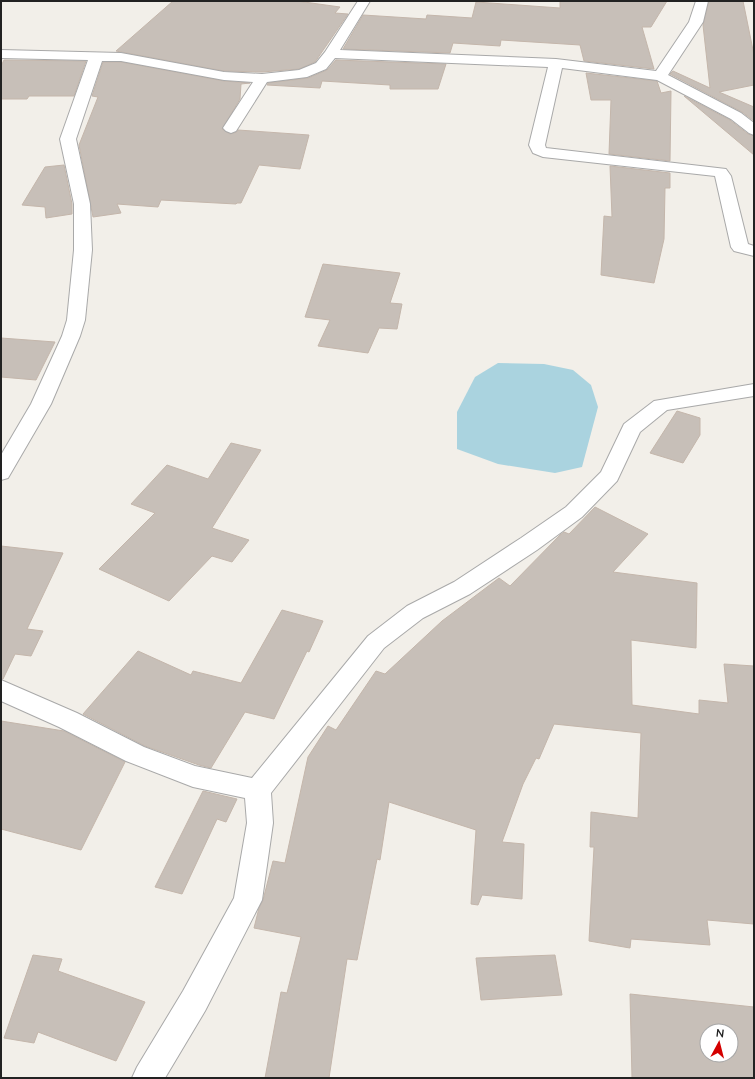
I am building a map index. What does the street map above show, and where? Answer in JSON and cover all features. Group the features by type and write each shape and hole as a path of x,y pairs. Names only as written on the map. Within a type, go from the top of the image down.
{"street":[{"path":"1,54 121,57 224,76 262,78 302,74 321,66 331,54 364,1"},
{"path":"660,76 696,22 702,1"},
{"path":"331,54 556,63 660,76 736,116 754,130"},
{"path":"1,473 41,404 71,336 76,320 83,250 82,204 68,139 96,57"},
{"path":"556,63 537,145 538,150 542,152 720,172 740,247 754,251"},
{"path":"231,128 262,78"},
{"path":"148,1078 194,1001 248,900 260,823 258,790 376,642 415,612 462,588 529,544 574,512 610,476 631,429 661,405 700,397 754,390"},
{"path":"1,690 68,720 135,754 193,776 258,790"}],"water":[{"path":"498,363 544,364 573,370 591,385 598,407 582,467 555,473 498,464 457,449 457,412 475,377"}],"building":[{"path":"173,1 297,1 340,7 335,13 348,14 315,62 299,69 262,72 224,71 116,51"},
{"path":"560,1 667,1 651,27 642,27 654,69 584,61 580,45 501,40 500,46 453,43 450,53 343,49 363,15 426,19 427,15 472,18 476,2 560,8"},
{"path":"709,1 743,1 754,55 754,85 719,92 754,107 754,121 742,112 670,74 673,71 710,88 703,25"},
{"path":"4,60 86,61 74,96 29,96 27,99 1,99 1,66"},
{"path":"336,60 446,64 438,89 390,89 390,85 322,81 320,88 267,85 268,83 308,78 327,70"},
{"path":"103,62 121,62 224,81 250,83 241,84 240,99 222,129 230,134 237,132 238,130 309,135 300,169 259,165 241,203 161,200 158,207 117,204 121,213 93,217 79,145 98,97 92,96"},
{"path":"586,73 657,81 661,93 671,91 670,161 609,154 611,100 591,100"},
{"path":"684,96 730,120 748,134 754,136 754,155"},
{"path":"64,165 72,204 72,214 46,218 45,207 22,205 45,167"},
{"path":"610,166 670,173 670,188 665,188 664,239 654,283 601,275 604,216 612,217"},
{"path":"323,264 400,273 390,303 402,304 397,329 379,328 368,353 318,346 330,320 305,317"},
{"path":"1,338 55,342 36,380 1,377"},
{"path":"677,411 700,418 700,435 683,463 650,453"},
{"path":"231,443 261,450 212,528 249,540 232,562 212,556 169,601 99,569 155,513 131,504 167,465 208,479"},
{"path":"595,507 648,534 613,572 697,583 696,648 631,640 632,705 699,714 699,700 728,703 724,664 754,666 754,924 707,920 710,945 631,939 630,948 589,941 594,847 590,847 591,812 638,818 641,733 554,724 539,759 536,758 523,784 502,842 524,844 522,899 482,895 478,905 471,904 476,830 389,802 380,860 377,859 357,960 347,959 329,1078 265,1078 281,992 287,993 301,937 254,928 273,861 285,863 308,757 328,726 336,730 376,671 385,674 442,621 499,578 510,586 560,535 564,532 569,534"},
{"path":"1,546 63,553 27,629 43,631 31,656 15,654 3,679 1,679"},
{"path":"282,610 323,621 309,652 307,651 274,719 245,712 211,768 145,746 83,714 138,651 191,675 193,671 241,683"},
{"path":"1,721 64,731 125,762 81,850 1,829"},
{"path":"203,791 237,799 226,822 217,819 182,894 155,887"},
{"path":"33,955 62,959 58,971 145,1002 116,1061 38,1032 34,1043 4,1038"},
{"path":"555,955 562,995 481,1000 476,958"},
{"path":"630,994 754,1007 754,1078 632,1078"}]}
